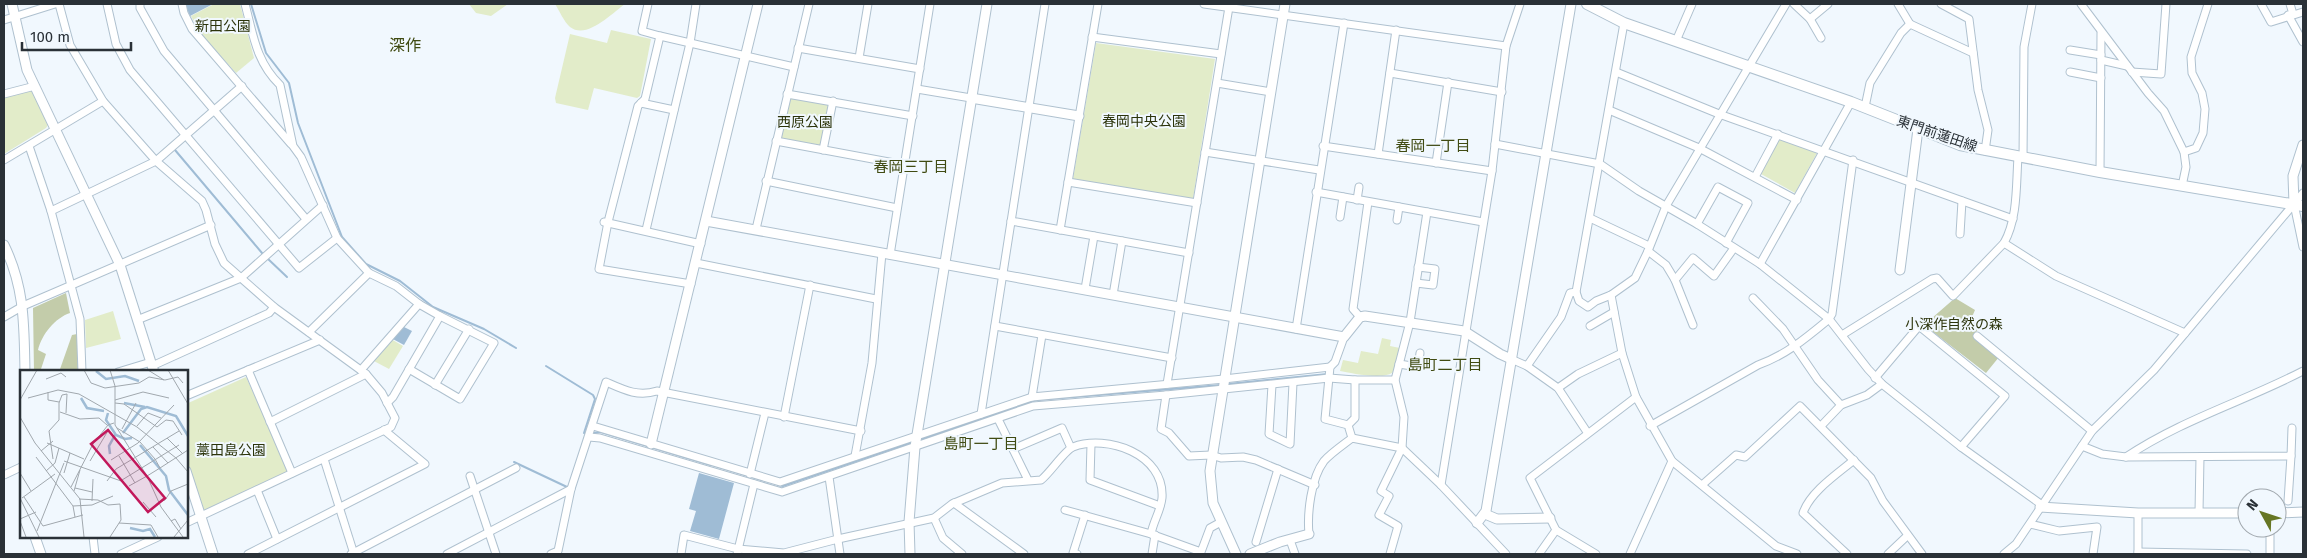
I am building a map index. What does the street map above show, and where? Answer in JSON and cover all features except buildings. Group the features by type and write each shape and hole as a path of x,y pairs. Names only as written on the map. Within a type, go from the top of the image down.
{"main road":[{"name":"東門前蓮田線","path":"1588,4 1604,8 1624,23 1865,107 1946,140 1985,151 2298,205"}],"street":[{"path":"12,4 27,70 120,266 152,366"},
{"path":"4,20 57,4 70,45 103,101 156,161 197,195 206,210 215,244 224,263 274,307 364,372 387,403 395,418 391,427 188,523"},
{"path":"107,4 116,44 130,70 299,268 336,238"},
{"path":"140,4 140,8 164,50 306,219"},
{"path":"182,4 192,29 301,157 336,238 369,273 396,286 419,304 440,316 494,343 460,399 409,369"},
{"path":"245,4 259,57 280,85 293,146"},
{"path":"648,4 642,32 794,67"},
{"path":"646,230 690,43 696,4"},
{"path":"651,444 758,4"},
{"path":"756,229 808,4"},
{"path":"859,58 868,4"},
{"path":"855,456 872,363 876,299 898,208 930,4"},
{"path":"910,554 909,522 915,447 987,4"},
{"path":"981,414 1045,4"},
{"path":"1060,230 1098,4"},
{"path":"1204,4 1506,46"},
{"path":"1236,554 1211,496 1211,455 1236,317 1285,4"},
{"path":"1441,485 1464,331 1492,171 1506,46 1520,4"},
{"path":"1477,523 1485,514 1571,4"},
{"path":"1676,42 1692,4"},
{"path":"1624,23 1576,292 1579,301 1588,307 1596,301 1611,296 1635,278 1666,206 1786,4"},
{"path":"1794,4 1810,19 1821,38"},
{"path":"1810,19 1828,4"},
{"path":"1898,4 1910,24 1973,53"},
{"path":"1941,4 1969,19 1978,90 1988,130 1985,151"},
{"path":"1842,335 1932,279 1937,278 1953,296 2004,243 2013,219 2021,157 2024,47 2032,4"},
{"path":"2081,4 2127,66 2164,111 2184,152 2186,167 2182,186"},
{"path":"2132,72 2161,74 2166,4"},
{"path":"2184,152 2196,148 2203,133 2205,109 2202,93 2190,65 2208,4"},
{"path":"2262,4 2271,22 2290,14 2303,12"},
{"path":"2290,4 2290,14 2303,42"},
{"path":"1167,384 1229,7"},
{"path":"1296,328 1319,170 1344,23"},
{"path":"1865,107 1870,83 1901,33 1910,24"},
{"path":"1378,154 1396,30"},
{"path":"2100,172 2102,33"},
{"path":"660,36 645,99 638,106 606,222 597,271 691,284"},
{"path":"1092,37 1222,54"},
{"path":"798,48 920,69"},
{"path":"2070,50 2101,57 2127,66"},
{"path":"1390,72 1502,92"},
{"path":"1616,72 1719,114 1853,160 2013,219"},
{"path":"2070,72 2101,78"},
{"path":"1436,163 1448,82"},
{"path":"1217,83 1272,92"},
{"path":"4,94 35,86"},
{"path":"51,211 156,161 242,86"},
{"path":"917,89 1079,116"},
{"path":"787,94 913,116"},
{"path":"4,160 103,101"},
{"path":"823,150 832,101"},
{"path":"1760,264 1851,102"},
{"path":"641,103 674,110"},
{"path":"1609,110 1699,148 1796,200"},
{"path":"1900,270 1918,129"},
{"path":"1755,177 1778,134"},
{"path":"776,141 905,165"},
{"path":"1495,144 1600,164 1639,191 1697,224 1760,264 1829,319 1875,378 1961,447 2041,506 2138,513 2237,513"},
{"path":"29,146 51,211 80,319 82,370"},
{"path":"1323,146 1492,171"},
{"path":"2303,146 2293,176 2303,247"},
{"path":"1205,152 1319,170"},
{"path":"1650,426 1796,346 1829,319 1832,314 1853,160"},
{"path":"766,181 898,208"},
{"path":"1068,182 1197,203"},
{"path":"1357,200 1359,187"},
{"path":"1697,224 1718,187 1748,203 1726,242"},
{"path":"1316,192 1483,222"},
{"path":"2004,554 2016,544 2092,431 2154,370 2184,333 2298,205 2303,192"},
{"path":"1340,217 1343,197"},
{"path":"1960,234 1962,201"},
{"path":"1368,202 1352,309 1360,317 1410,322 1464,331 1500,354 1527,366 1558,388 1587,432"},
{"path":"138,320 241,278 322,205"},
{"path":"1397,220 1399,207"},
{"path":"1390,554 1398,526 1379,515 1389,496 1381,491 1402,448 1404,417 1395,380 1410,322 1427,212"},
{"path":"1590,218 1649,249 1666,265 1675,280 1693,325"},
{"path":"706,221 1113,294 1344,338"},
{"path":"1011,221 1189,253"},
{"path":"606,222 701,244"},
{"path":"4,317 23,306 120,266 211,225"},
{"path":"1084,289 1094,236"},
{"path":"1113,294 1122,241"},
{"path":"2004,243 2056,276 2184,333"},
{"path":"4,245 16,276 23,306 25,370"},
{"path":"1675,280 1694,258 1714,276 1734,248"},
{"path":"696,263 876,299"},
{"path":"1416,283 1433,285 1435,269 1418,267"},
{"path":"308,332 369,273"},
{"path":"784,417 810,285"},
{"path":"1527,366 1561,317 1570,293 1576,292"},
{"path":"1611,296 1622,352 1636,397 1650,426 1672,461 1776,546 1797,554"},
{"path":"1753,298 1783,329 1818,380 1841,404"},
{"path":"270,422 364,372 419,304"},
{"path":"129,370 152,366 269,313 274,307"},
{"path":"1590,326 1614,312"},
{"path":"387,403 440,316"},
{"path":"593,426 780,482 1032,396 1224,379 1330,367 1335,362 1344,338 1360,317"},
{"path":"995,326 1172,358"},
{"path":"1875,378 1919,326 2005,396 1961,447"},
{"path":"435,385 469,329"},
{"path":"1032,396 1042,335"},
{"path":"1977,336 2092,431"},
{"path":"188,395 320,340"},
{"path":"1558,388 1578,374 1622,352"},
{"path":"1399,364 1418,367 1420,353"},
{"path":"1330,367 1324,419 1348,425"},
{"path":"248,370 292,473"},
{"path":"2126,457 2146,444 2303,371"},
{"path":"589,437 600,438 782,492 1033,406 1223,390 1329,378 1395,380"},
{"path":"1348,425 1355,418 1355,380"},
{"path":"551,554 558,551 572,489 606,382 631,393 664,392 860,431"},
{"path":"1272,385 1269,434 1290,444 1293,383"},
{"path":"1820,426 1841,404 1867,394 1882,384"},
{"path":"1166,395 1160,430 1169,434 1189,456 1243,457 1256,460 1315,485"},
{"path":"1596,554 1556,530 1530,478 1587,432 1636,397"},
{"path":"1702,485 1736,455 1745,457 1800,406 1871,478 1883,501 1902,524 1907,536 1922,554"},
{"path":"750,474 765,413"},
{"path":"998,419 1028,480"},
{"path":"1348,425 1352,438"},
{"path":"1013,449 1062,428 1071,448"},
{"path":"2288,501 2292,428"},
{"path":"248,554 425,464 384,430"},
{"path":"1352,438 1402,448 1441,485 1506,554"},
{"path":"1250,554 1309,534 1309,511 1315,485 1324,462 1352,438"},
{"path":"1091,444 1090,480 1160,506"},
{"path":"681,554 684,535 738,552 784,554 838,539 934,518 954,503 1002,483 1041,480 1071,448 1091,444 1124,448 1140,456 1157,474 1162,498 1153,535 1152,554"},
{"path":"2082,446 2102,454 2126,457 2291,456"},
{"path":"2199,513 2200,457"},
{"path":"324,458 353,554 516,468"},
{"path":"1847,554 1803,513 1806,505 1829,481 1854,460"},
{"path":"1633,554 1672,461"},
{"path":"4,475 20,467"},
{"path":"1256,542 1278,469"},
{"path":"470,476 496,554"},
{"path":"188,477 213,554"},
{"path":"829,477 840,554"},
{"path":"738,552 754,484"},
{"path":"447,554 572,489"},
{"path":"256,490 277,539"},
{"path":"954,503 1024,554"},
{"path":"1066,510 1153,535 1201,552 1210,528 1221,522"},
{"path":"2287,513 2303,512"},
{"path":"2138,513 2138,553 2247,554"},
{"path":"1485,514 1497,519 1550,518"},
{"path":"1077,554 1072,553 1085,515"},
{"path":"934,518 943,538 962,554"},
{"path":"2030,524 2059,531 2097,527 2093,554"},
{"path":"1539,554 1556,530"},
{"path":"1888,554 1907,536"},
{"path":"36,538 41,554"},
{"path":"93,538 95,554"},
{"path":"121,554 156,538"},
{"path":"2270,538 2270,554"},
{"path":"1290,540 1294,554"}],"green space":[{"name":"新田公園","path":"214,4 240,4 254,58 236,73 200,33 191,16"},
{"path":"469,4 508,4 491,16 476,13"},
{"path":"555,4 625,4 599,24 584,30 577,30 570,27"},
{"path":"611,30 651,39 640,96 637,98 594,88 588,110 556,103 555,98 570,34 607,43"},
{"name":"春岡中央公園","path":"1096,43 1215,59 1193,199 1073,179"},
{"path":"29,89 32,91 48,125 4,154 4,96"},
{"name":"西原公園","path":"789,99 827,104 829,106 820,147 782,140 780,137"},
{"path":"1779,139 1817,153 1795,193 1761,174"},
{"path":"66,293 70,313 54,323 40,344 38,350 46,354 41,370 34,370 33,308"},
{"name":"小深作自然の森","path":"1955,298 1975,310 1972,317 1982,324 1973,336 1999,357 1986,373 1924,325"},
{"path":"113,311 121,339 86,348 85,320"},
{"path":"77,334 78,370 60,370 72,335"},
{"path":"1382,338 1391,340 1390,346 1400,348 1394,371 1384,376 1376,376 1340,371 1343,360 1358,363 1361,351 1378,354"},
{"path":"391,339 403,346 389,369 372,360"},
{"name":"藁田島公園","path":"246,377 290,473 203,513 188,464 188,403"}],"water":[{"path":"185,4 213,4 190,16"},
{"path":"402,326 412,331 404,345 391,338"},
{"path":"699,473 734,483 719,539 690,531 696,511 689,509"}],"waterway":[{"path":"251,4 266,53 289,83 298,123 342,237 366,264 400,281 433,307 484,329 516,348"},
{"path":"175,150 262,253"},
{"path":"267,258 287,277"},
{"path":"546,366 593,395 595,399 584,433 588,433"},
{"path":"1228,384 1328,374"},
{"path":"920,440 1036,400 1221,385"},
{"path":"593,433 601,432 711,465"},
{"path":"778,485 783,486 913,442"},
{"path":"514,462 567,487"}],"district":[{"name":"深作","path":"405,45"},
{"name":"春岡一丁目","path":"1433,146"},
{"name":"春岡三丁目","path":"911,167"},
{"name":"島町二丁目","path":"1445,365"},
{"name":"島町一丁目","path":"981,444"}]}
